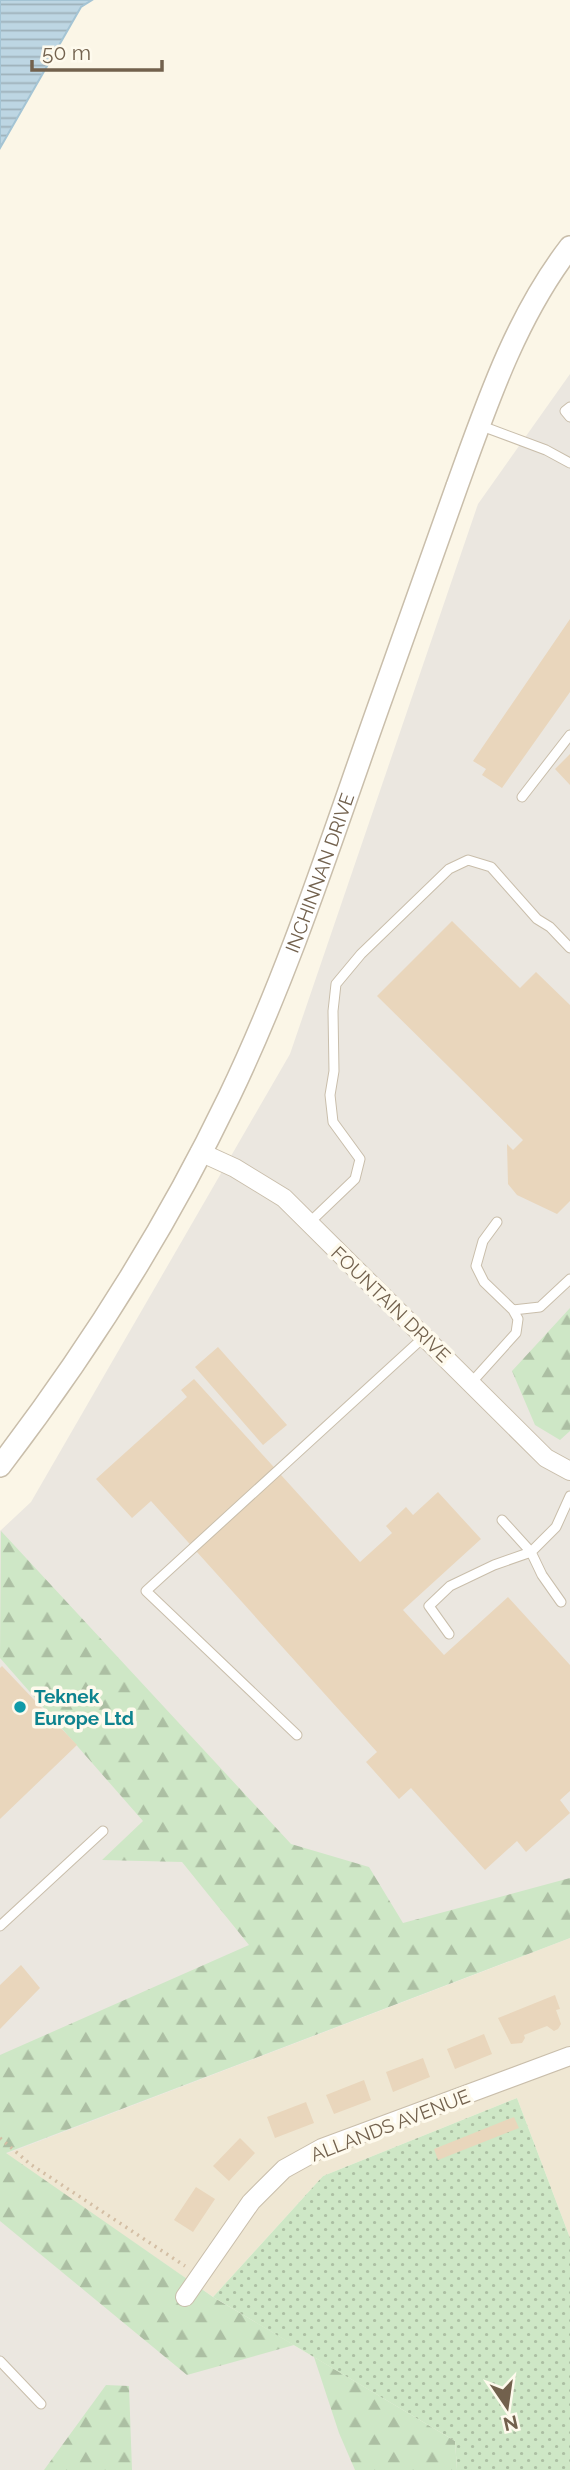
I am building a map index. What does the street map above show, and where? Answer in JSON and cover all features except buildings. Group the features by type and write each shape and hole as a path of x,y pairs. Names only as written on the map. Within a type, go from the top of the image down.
{"street":[{"name":"INCHINNAN DRIVE","path":"0,1466 88,1345 127,1284 167,1215 234,1086 295,937 491,392 522,327 558,262 570,247"},
{"name":"FOUNTAIN DRIVE","path":"200,1152 235,1168 284,1198 546,1458 570,1471"},
{"name":"ALLANDS AVENUE","path":"185,2297 251,2202 284,2169 322,2148 570,2056"}],"lane":[{"path":"570,407 565,411 570,417"},
{"path":"479,425 546,450 570,463"},
{"path":"522,797 570,735"},
{"path":"309,1223 355,1179 360,1159 334,1122 330,1095 334,1072 333,1011 336,984 361,954 449,869 468,860 491,867 537,919 550,927 570,948"},
{"path":"471,1383 516,1333 518,1319 513,1310 484,1282 476,1266 483,1241 497,1222"},
{"path":"513,1310 540,1307 570,1279"},
{"path":"297,1735 146,1591 425,1336"},
{"path":"449,1634 429,1606 450,1586 494,1564 531,1552 556,1527 570,1496"},
{"path":"502,1520 531,1552 542,1575 561,1602"},
{"path":"0,1926 103,1831"},
{"path":"0,2361 41,2404"}],"path":[{"path":"0,2138 30,2164 200,2276"}],"shaded area":[{"path":"570,374 570,1938 6,2154 213,2297 455,2441 457,2470 0,2470 0,1531 31,1502 290,1054 478,504"},
{"path":"570,1938 570,2238 517,2098 323,2176 213,2297 5,2154"}],"green space":[{"path":"570,1308 570,1431 560,1440 535,1425 512,1371"},
{"path":"1,1531 291,1844 369,1867 403,1923 570,1878 570,1938 6,2153 213,2297 294,2345 187,2375 0,2221 0,2055 249,1945 182,1862 102,1860 143,1821 0,1658"},
{"path":"517,2098 570,2238 570,2470 457,2470 455,2441 213,2297 323,2176"},
{"path":"314,2357 455,2441 457,2470 355,2470 339,2433"},
{"path":"106,2385 129,2386 132,2470 44,2470"}],"water":[{"path":"0,0 92,0 81,7 0,148"}],"place":[{"name":"Teknek Europe Ltd","path":"20,1707"}]}
